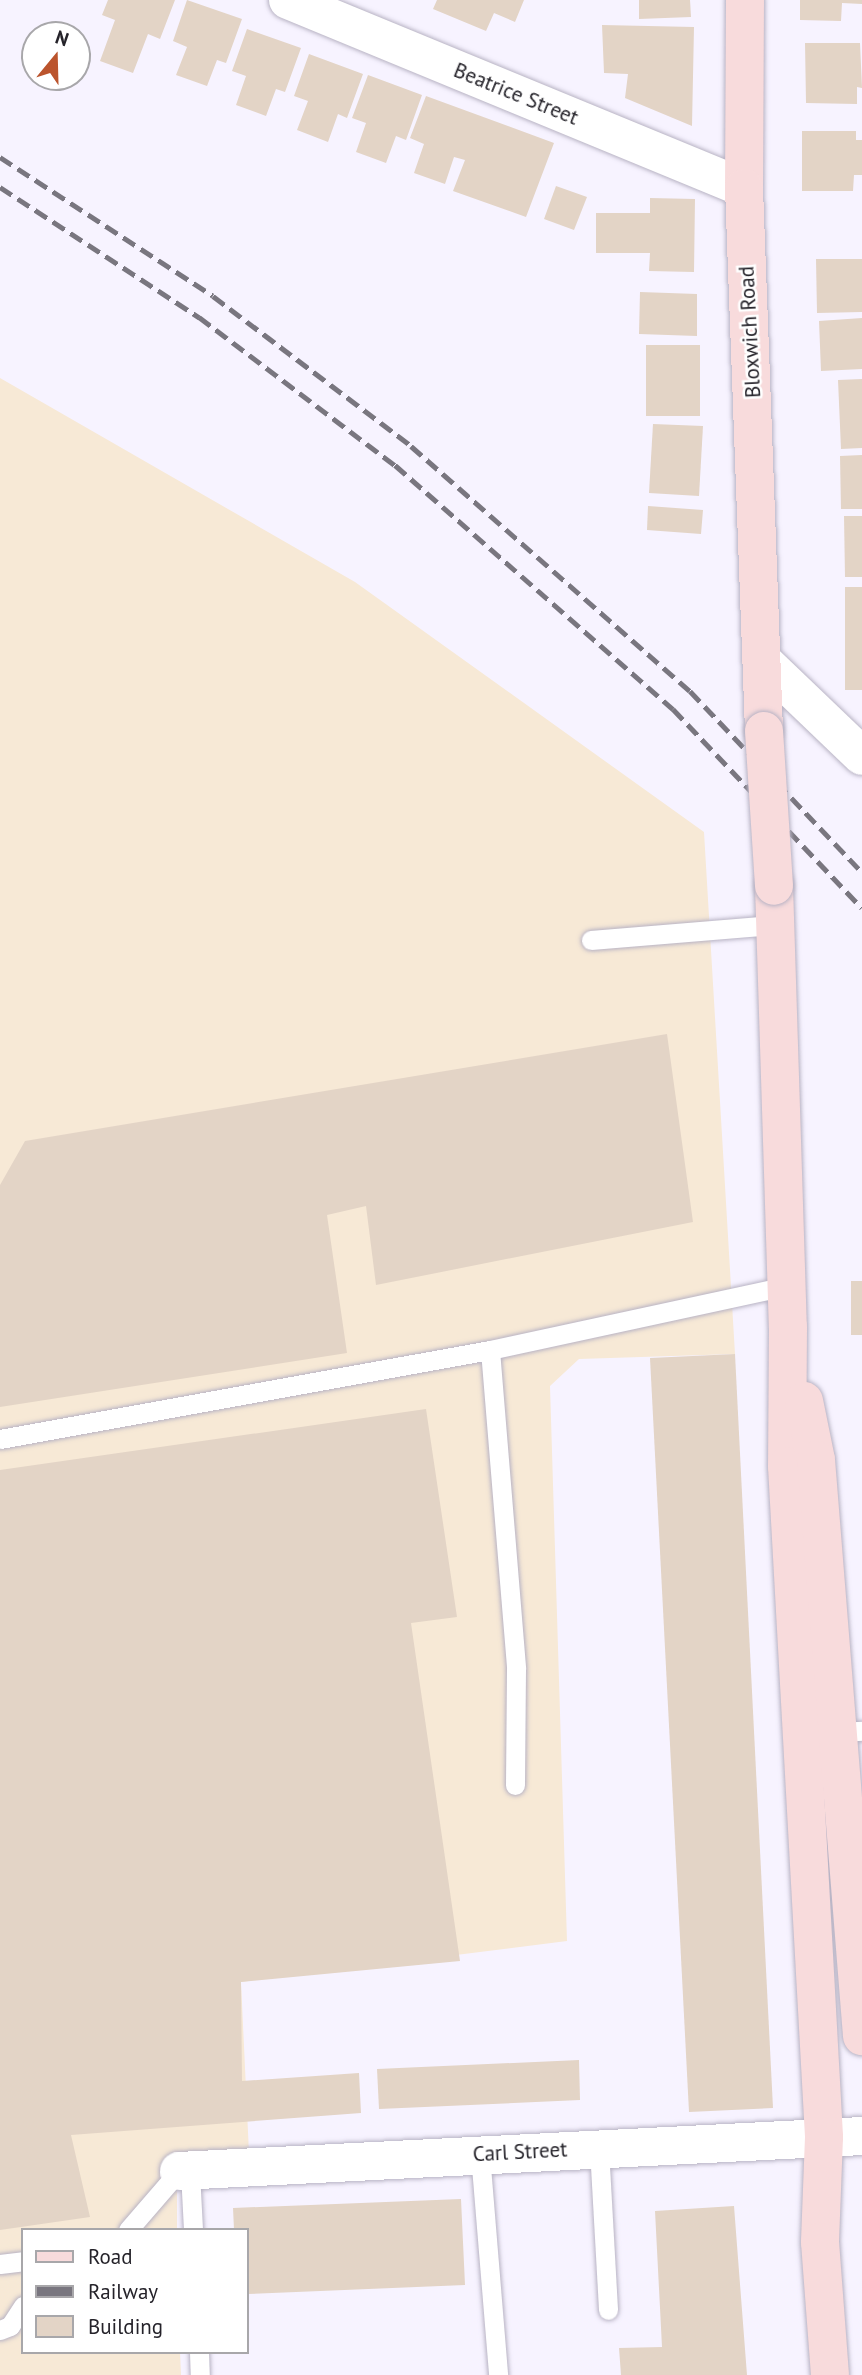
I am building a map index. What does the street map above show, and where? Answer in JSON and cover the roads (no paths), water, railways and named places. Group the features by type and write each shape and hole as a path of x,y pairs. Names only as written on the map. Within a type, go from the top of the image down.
{"main road":[{"name":"Bloxwich Road","path":"745,0 744,188 765,663 764,731 774,886 788,1327"},
{"path":"788,1327 816,1460 851,1731 862,2036"},
{"path":"788,1327 787,1466 824,2137 820,2242 830,2375"}],"street":[{"name":"Beatrice Street","path":"288,0 744,188"},
{"path":"765,663 862,756"},
{"name":"Carl Street","path":"184,2171 862,2136"}],"lane":[{"path":"591,940 775,925"},
{"path":"0,1439 490,1350 786,1286"},
{"path":"490,1350 516,1669 515,1785"},
{"path":"599,2148 608,2310"},
{"path":"480,2154 498,2375"},
{"path":"130,2228 184,2171"},
{"path":"184,2171 192,2228"},
{"path":"0,2264 21,2261"},
{"path":"0,2330 10,2326 21,2309"},
{"path":"199,2354 200,2375"}],"railway":[{"path":"0,157 213,296 411,446 690,691 862,872"},
{"path":"0,187 199,317 395,465 673,709 862,908"}]}
